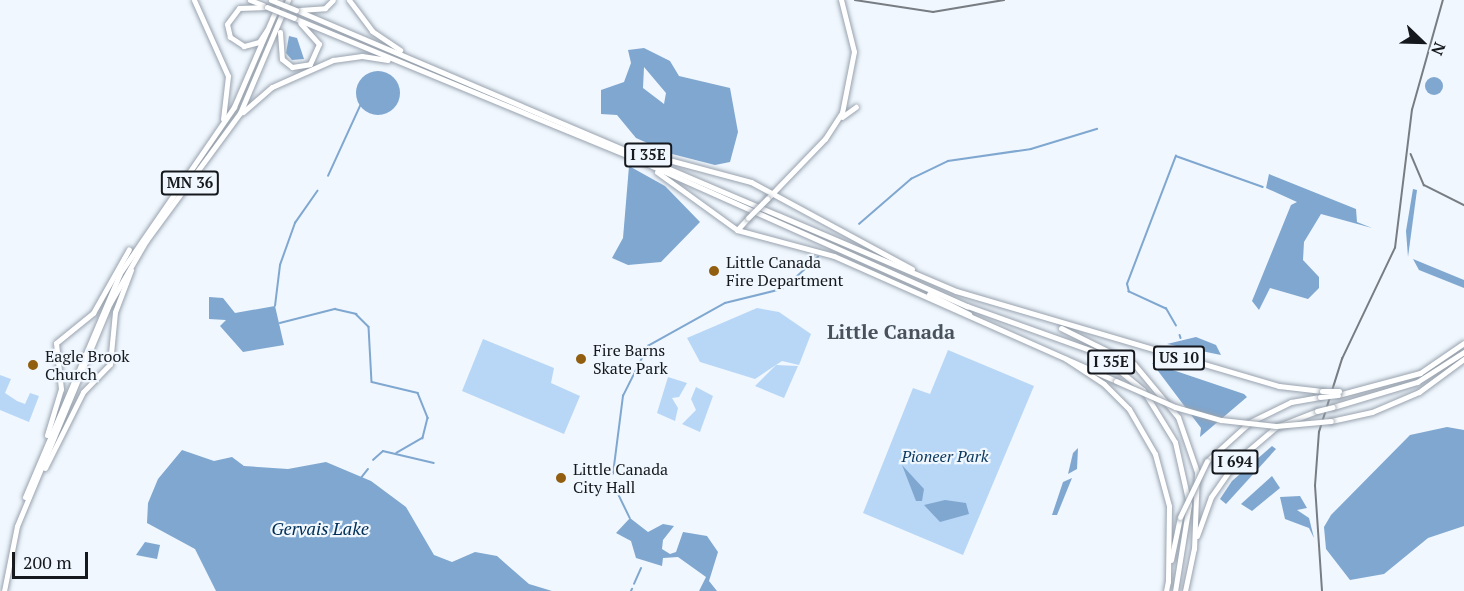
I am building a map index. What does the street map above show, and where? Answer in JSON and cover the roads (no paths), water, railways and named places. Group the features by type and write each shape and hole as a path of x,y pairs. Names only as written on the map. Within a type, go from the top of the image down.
{"highway":[{"path":"194,0 228,76 227,109 214,137"},
{"name":"I 35E","path":"250,0 643,162 874,266 1098,353 1143,390 1175,442 1184,469 1188,519 1175,591"},
{"name":"I 35E","path":"271,0 640,152 921,275 1111,349 1159,387 1178,417 1197,472 1194,549 1185,591"},
{"name":"MN 36","path":"2,591 9,541 33,476 113,286 168,198 214,137 253,71 280,0"},
{"name":"MN 36","path":"2,591 10,550 25,507 110,303 146,241 232,125 282,21 288,0"},
{"path":"297,10 325,8 333,0"},
{"path":"349,0 372,31 406,54"},
{"path":"266,7 234,11 227,24 233,41 255,45 275,16"},
{"path":"282,21 280,53 287,64 302,67 317,58 319,44 294,18"},
{"path":"232,125 265,91 333,60 369,56 410,66"},
{"path":"640,152 741,178 921,275"},
{"path":"643,162 737,230 826,253 1044,346 1174,408 1221,420 1276,426 1331,421 1372,412 1419,392 1464,359"},
{"path":"33,476 61,389 56,343 93,313 136,238 168,198"},
{"path":"25,507 83,392 110,364 117,305 146,241"},
{"path":"874,266 998,328"},
{"name":"US 10","path":"1038,319 1279,386 1321,394"},
{"name":"I 694","path":"1166,591 1179,517 1207,461 1250,422 1291,402 1321,394 1362,391 1420,373 1464,343"},
{"path":"1044,346 1104,384 1129,409 1155,454 1169,506 1168,582"},
{"name":"I 694","path":"1194,549 1211,497 1236,461 1276,427 1317,411 1417,382 1464,352"}],"main road":[{"path":"838,122 844,104 854,45 841,0"},
{"path":"737,230 838,122 856,106"}],"water":[{"path":"289,36 297,38 304,59 292,60 286,53"},
{"path":"644,48 670,61 679,76 730,88 738,132 730,162 715,165 672,154 636,138 617,115 601,114 601,90 624,82 631,63 628,50","holes":["644,67 666,93 664,104 643,88"]},
{"path":"378,71 393,78 400,93 393,108 378,115 363,108 356,93 363,78"},
{"path":"1434,77 1440,80 1443,86 1440,92 1434,95 1428,92 1425,86 1428,80"},
{"path":"629,166 665,186 700,222 661,262 628,265 612,258 623,238"},
{"path":"1269,174 1356,209 1357,222 1372,228 1321,214 1304,242 1303,260 1319,277 1319,288 1308,299 1270,288 1259,310 1252,301 1291,205 1297,202 1266,188"},
{"path":"1413,189 1417,190 1408,257 1406,231"},
{"path":"1413,259 1464,280 1464,288 1419,270"},
{"path":"209,297 223,298 235,313 275,306 284,345 243,352 220,326 226,320 209,319"},
{"path":"1196,337 1216,345 1221,355 1167,344"},
{"path":"1152,363 1244,394 1247,397 1200,437 1201,428"},
{"path":"1447,427 1464,430 1464,526 1428,538 1384,574 1350,580 1326,549 1324,527 1331,515 1410,435"},
{"path":"1272,446 1276,449 1226,504 1220,499 1232,481"},
{"path":"1078,448 1077,469 1068,474 1073,453"},
{"name":"Gervais Lake","path":"182,450 214,461 232,457 244,466 288,469 326,462 371,481 406,507 434,555 452,562 475,552 497,556 529,584 552,591 216,591 195,549 147,523 148,503 158,479"},
{"path":"902,465 924,489 922,501 916,501"},
{"path":"1272,476 1280,488 1252,511 1241,504"},
{"path":"1072,478 1057,515 1052,515 1063,482"},
{"path":"1300,496 1307,508 1297,510 1309,518 1314,538 1309,528 1285,519 1280,497"},
{"path":"945,500 966,503 969,514 940,522 924,505"},
{"path":"630,518 648,532 663,524 674,526 663,540 662,549 670,554 676,552 683,532 707,536 718,552 709,581 717,591 699,591 706,577 678,557 663,558 662,566 636,558 631,541 616,533"},
{"path":"145,542 160,545 157,559 136,555"}],"waterway":[{"path":"328,176 360,106"},
{"path":"859,224 911,179 948,161 1031,149 1097,129"},
{"path":"1176,326 1166,309 1129,292 1127,284 1176,156 1263,187"},
{"path":"275,306 280,265 295,223 317,191"},
{"path":"793,280 818,257"},
{"path":"613,474 623,396 648,346 725,303 782,289"},
{"path":"280,323 335,309 356,314 369,327 372,382 418,393 428,418 423,438 397,453"},
{"path":"373,460 383,451 434,463"},
{"path":"361,478 368,469"},
{"path":"616,489 630,518"},
{"path":"634,584 641,568"}],"railway":[{"path":"855,0 933,12 1004,0"},
{"path":"1322,591 1315,486 1319,432 1342,359 1395,248 1412,110 1443,0"},
{"path":"1411,154 1424,185 1464,205"}],"place":[{"name":"Little Canada Fire Department","path":"714,271"},
{"name":"Fire Barns Skate Park","path":"581,359"},
{"name":"Eagle Brook Church","path":"33,365"},
{"name":"Little Canada City Hall","path":"561,478"}],"district":[{"name":"Little Canada","path":"891,331"}],"park label":[{"name":"Pioneer Park","path":"945,456"}]}
